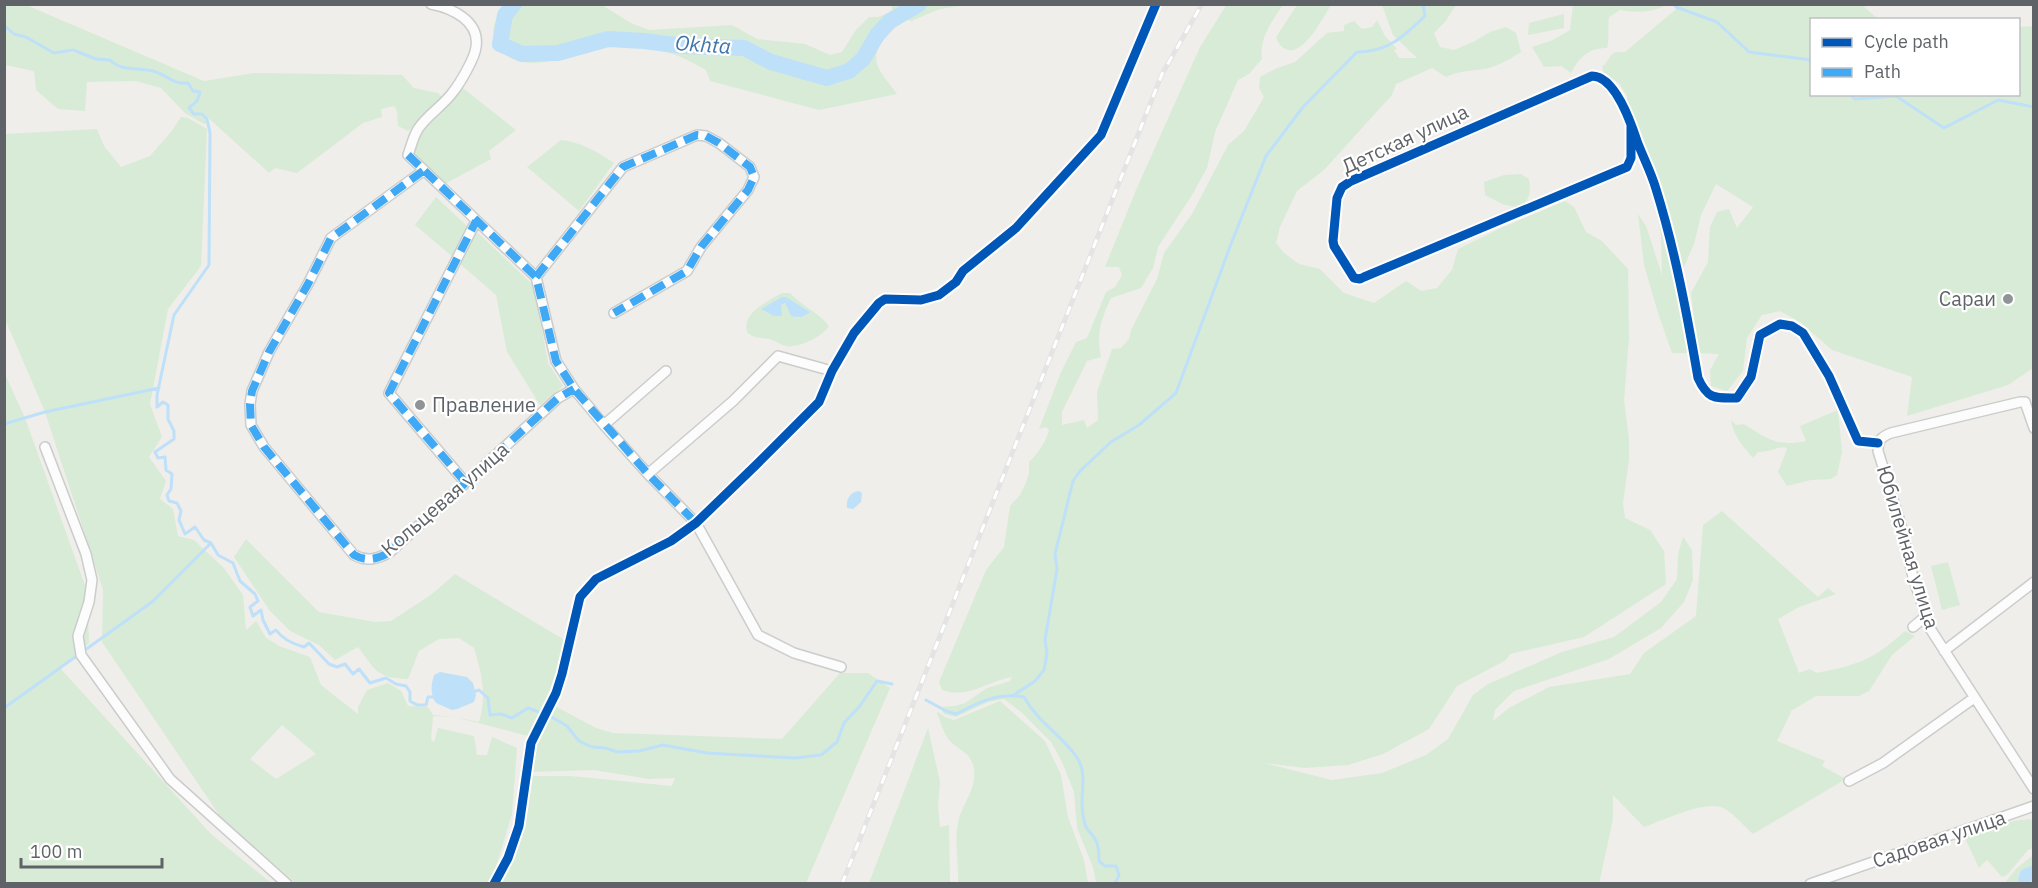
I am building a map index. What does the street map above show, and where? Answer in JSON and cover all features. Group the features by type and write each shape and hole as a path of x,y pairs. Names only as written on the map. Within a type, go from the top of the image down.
{"street":[{"path":"430,4 455,11 464,18 477,38 476,50 452,93 423,122 408,155 536,277 556,361 574,390 604,425 696,523 758,635 794,653 841,667"},
{"path":"494,884 508,858 519,826 531,743 551,703 562,674 580,597 596,579 671,541 696,523 819,402 832,371 854,333 879,303 885,299 894,298 929,300 951,287 963,271 1016,228 1101,135 1156,4"},
{"name":"Детская улица","path":"1592,76 1602,79 1610,86 1631,124 1631,158 1627,167 1364,277 1354,278 1334,246 1337,198 1342,187 1351,181 1592,76"},
{"path":"1631,124 1655,186 1670,239 1698,378 1704,391 1715,398 1737,398 1751,377 1760,334 1780,324 1792,326 1803,333 1829,376 1858,441 1878,443"},
{"path":"536,277 623,167 697,135 706,136 750,167 754,177 748,190 701,247 687,271 614,313"},
{"name":"Кольцевая улица","path":"423,171 331,238 308,284 269,351 252,391 250,404 251,425 271,456 354,555 361,559 380,558 390,552 558,399 574,390"},
{"path":"465,482 389,393 476,221"},
{"path":"648,474 733,401 778,356 832,371"},
{"path":"604,425 666,371"},
{"name":"Юбилейная улица","path":"2033,786 1931,630 1913,577 1901,525 1878,451 1878,443 1881,437 1891,433 2020,402 2025,402 2034,428"},
{"path":"45,447 86,554 92,580 89,602 78,636 81,655 170,779 287,884"},
{"name":"Юбилейная улица","path":"1944,651 2034,582"},
{"path":"1913,627 1926,616"},
{"path":"1849,781 1883,763 1974,698"},
{"name":"Садовая улица","path":"1810,884 2034,806"}],"green space":[{"path":"1227,4 1283,5 1264,37 1262,59 1249,74 1238,80 1215,132 1207,168 1158,247 1153,268 1141,288 1111,298 1100,327 1101,357 1087,361 1062,412 1062,425 1084,420 1087,428 1098,420 1097,392 1112,349 1121,348 1129,339 1131,330 1157,279 1164,253 1192,214 1228,145 1244,131 1264,97 1259,88 1260,77 1295,62 1327,33 1344,31 1344,25 1354,21 1362,29 1372,27 1377,20 1385,36 1397,49 1394,50 1399,58 1417,58 1393,35 1382,5 1456,5 1445,22 1434,33 1440,47 1454,50 1490,32 1506,27 1516,33 1521,52 1485,69 1460,72 1446,77 1432,68 1396,84 1392,95 1324,170 1297,191 1280,227 1276,243 1284,253 1299,264 1320,269 1344,293 1374,303 1406,281 1421,291 1437,288 1452,270 1458,249 1565,201 1574,207 1586,232 1602,241 1628,269 1629,338 1624,400 1629,460 1623,503 1625,518 1650,530 1664,551 1666,584 1584,637 1510,654 1506,660 1457,686 1429,729 1383,754 1348,765 1305,768 1264,763 1332,780 1382,773 1426,755 1448,739 1473,695 1488,684 1562,652 1614,637 1661,602 1677,579 1678,554 1683,537 1692,550 1693,580 1684,602 1661,628 1609,659 1514,691 1495,710 1493,721 1509,708 1549,687 1630,674 1644,653 1696,616 1703,525 1722,511 1818,597 1828,588 1836,594 1799,607 1778,619 1799,673 1810,669 1816,673 1854,664 1874,655 1905,631 1915,636 1892,655 1869,691 1859,696 1816,696 1791,711 1790,709 1791,712 1777,741 1825,761 1822,766 1846,779 1753,834 1729,811 1717,806 1697,808 1644,827 1613,795 1613,819 1599,884 1096,883 1093,867 1077,828 1074,792 1051,742 1021,712 1004,699 988,702 956,717 944,714 940,707 965,703 987,688 1010,681 1012,677 961,692 942,690 939,682 986,570 1004,547 1010,506 1025,485 1029,473 1029,462 1048,434 1049,430 1046,427 1039,429 1061,372 1076,342 1087,338 1106,292 1115,287 1122,275 1119,267 1105,267 1136,190 1200,47"},
{"path":"1573,4 1665,5 1643,12 1620,10 1609,17 1607,48 1600,48 1585,54 1571,73 1561,66 1544,67 1532,47 1553,40 1570,30"},
{"path":"5,5 26,5 204,81 254,73 402,75 414,88 438,93 443,98 442,102 408,131 398,126 397,111 394,106 381,109 382,117 363,123 297,173 275,168 269,173 203,113 195,113 190,108 198,101 201,92 194,90 187,82 175,80 151,70 117,66 110,60 96,59 73,49 54,52 27,36 15,33 5,24"},
{"path":"503,5 602,5 631,23 649,30 732,25 757,39 805,44 830,55 842,52 856,30 869,17 878,17 892,12 892,5 967,5 940,9 911,21 898,16 876,55 882,74 897,94 819,110 710,81 706,70 667,52 651,49 610,46 538,63 512,59 501,50 493,33 495,22"},
{"path":"1297,5 1331,5 1307,41 1294,50 1288,50 1280,45 1276,37"},
{"path":"1681,5 1862,5 1877,18 1810,18 1810,96 2020,96 2020,27 2033,26 2033,368 2008,385 1907,416 1912,377 1832,350 1800,322 1780,311 1762,315 1747,338 1743,371 1727,391 1711,386 1710,370 1719,354 1698,353 1691,293 1708,262 1710,227 1717,212 1729,209 1737,228 1753,207 1716,184 1701,215 1694,244 1683,269 1689,353 1672,353 1644,265 1638,214 1646,226 1662,275 1661,235 1654,197 1627,114 1627,96 1619,83 1604,73 1602,67 1613,54 1625,52"},
{"path":"1564,14 1564,28 1528,35 1529,23"},
{"path":"5,26 14,34 54,54 75,53 110,61 117,67 151,71 175,82 187,84 193,92 199,93 196,101 188,108 194,115 202,115 207,119 207,123 204,124 185,113 161,88 136,81 87,82 85,111 58,109 36,90 34,71 5,65"},
{"path":"459,85 516,130 489,151 491,159 441,186 412,156 425,123"},
{"path":"181,117 188,118 207,129 201,266 168,309 150,404 162,437 149,457 166,481 160,499 173,509 178,536 194,540 224,568 243,595 246,630 256,621 266,638 279,646 310,657 321,685 358,714 358,707 367,690 388,683 401,691 408,706 428,707 433,715 455,717 433,716 431,740 434,742 438,728 474,736 477,755 487,755 492,737 517,748 512,814 491,883 296,883 224,822 102,642 103,590 45,412 5,319 4,134 97,129 104,146 121,167 150,156","holes":["282,725 316,754 276,779 250,759"]},
{"path":"561,140 589,148 614,163 579,211 527,167"},
{"path":"1521,174 1529,179 1530,192 1528,199 1519,208 1502,204 1485,195 1484,182 1504,175"},
{"path":"436,197 468,227 454,258 415,225"},
{"path":"478,233 534,286 548,363 563,386 540,405 507,352 496,295 459,263 474,234"},
{"path":"782,293 790,293 820,317 829,326 826,330 816,338 792,346 755,337 747,332 747,323 752,313","holes":["782,297 810,312 798,318 786,303 781,305 780,310"]},
{"path":"4,372 25,418 87,591 89,643 61,669 211,834 271,883 5,883"},
{"path":"1838,410 1842,452 1837,475 1831,479 1811,480 1787,486 1778,472 1787,449 1785,447 1758,452 1753,458 1736,436 1731,420 1736,425 1744,424 1773,440 1796,443 1806,441 1800,426"},
{"path":"246,539 319,612 375,622 391,621 432,594 455,574 566,641 550,690 528,736 455,717 479,722 483,703 481,676 474,648 459,638 439,639 419,651 408,679 390,677 378,672 358,647 335,660 319,645 290,631 270,611 234,557"},
{"path":"1948,562 1960,605 1942,610 1931,566"},
{"path":"840,673 868,673 890,688 806,883 499,884 518,845 532,776 571,776 672,786 675,778 649,779 594,770 532,772 535,742 553,705 596,728 613,733 782,739"},
{"path":"1000,701 1045,741 1061,775 1068,817 1084,860 1088,883 958,883 957,830 960,815 972,788 974,773 969,756 948,739 937,713 954,720"},
{"path":"928,728 940,782 938,806 940,827 949,825 950,883 869,883"},
{"path":"2030,819 2033,822 2033,848 2028,850 2007,875 2002,877 1987,860 1979,868 1964,836 2000,827 2013,821"},
{"path":"2033,855 2033,865 2021,870 2018,877 2021,883 2004,884 2016,869"}],"water":[{"path":"786,297 810,312 801,317 791,316 785,303 781,305 782,316 774,316 761,309"},
{"path":"859,491 862,493 861,502 853,509 847,508 849,497"},
{"path":"440,672 467,677 473,683 476,695 474,702 452,710 436,703 432,686 434,675"},
{"path":"2033,865 2032,881 2019,883 2021,870"}],"waterway":[{"name":"Okhta","path":"514,4 505,15 500,44 522,54 558,53 608,39 684,46 744,48 771,62 827,78 849,71 863,59 877,35 890,21 919,4"},
{"path":"1014,695 1035,681 1044,670 1047,653 1045,640 1057,569 1055,554 1073,481 1080,471 1111,442 1139,425 1176,393 1266,156 1303,107 1357,52 1378,49 1402,37 1425,16 1423,4"},
{"path":"1674,4 1676,7 1717,22 1749,52 1810,60"},
{"path":"4,25 14,34 26,37 54,53 73,50 96,59 110,60 120,67 150,70 175,81 188,83 193,91 200,92 197,101 189,108 194,114 202,114 207,119 210,133 209,265 174,315 157,395 157,407 163,402 168,405 168,419 174,431 174,439 155,452 158,458 165,457 166,470 172,474 171,489 167,495 169,501 177,503 181,511 179,520 185,534 195,527 204,540 211,543 218,555 233,563 240,581 255,594 258,601 250,607 253,616 261,610 270,634 276,630 285,639 296,644 304,647 309,643 329,664 337,667 345,664 353,674 359,669 370,683 386,678 396,684 406,686 410,692 410,701 417,705 426,705 428,697 435,697"},
{"path":"1852,96 1855,99 1896,96"},
{"path":"1896,96 1944,128 1998,100 2034,107"},
{"path":"4,424 45,412 159,388"},
{"path":"4,708 152,602 211,543"},
{"path":"473,692 479,690 488,698 490,715 501,714 512,718 528,708 550,716 567,726 579,741 592,747 618,752 639,751 663,745 707,753 795,758 821,755 837,742 844,723 859,707 877,681 892,684"},
{"path":"926,700 956,714 997,697 1024,697 1029,706 1070,748 1080,763 1083,777 1082,807 1085,825 1097,844 1099,861 1105,866 1116,866 1119,875 1115,884"}],"railway":[{"path":"842,884 1162,74 1202,4"}],"marked path":[{"path":"536,277 623,167 697,135 706,136 719,143 750,167 754,177 748,190 701,247 687,271 614,313"},
{"path":"408,155 536,277 556,361 574,389 648,474 696,523"},
{"path":"423,171 331,238 269,352 252,391 251,425 264,447 354,555 372,559 390,552 558,398 574,389"},
{"path":"465,482 389,393 476,221"}],"cycle path":[{"path":"494,884 508,858 519,826 531,743 556,693 580,597 596,579 671,541 696,523 756,465 819,402 832,371 854,333 879,303 885,299 921,300 939,295 956,282 963,271 1016,228 1101,135 1156,4"},
{"path":"1631,124 1631,158 1627,167 1360,279 1354,278 1334,246 1337,198 1342,187 1351,181 1592,76 1600,78 1608,84 1621,102 1631,123 1654,183 1675,259 1698,378 1705,390 1713,396 1737,398 1751,377 1760,335 1780,324 1792,326 1803,333 1829,376 1858,441 1878,443"}],"place":[{"name":"Сараи","path":"2008,299"},
{"name":"Правление","path":"420,405"}]}
